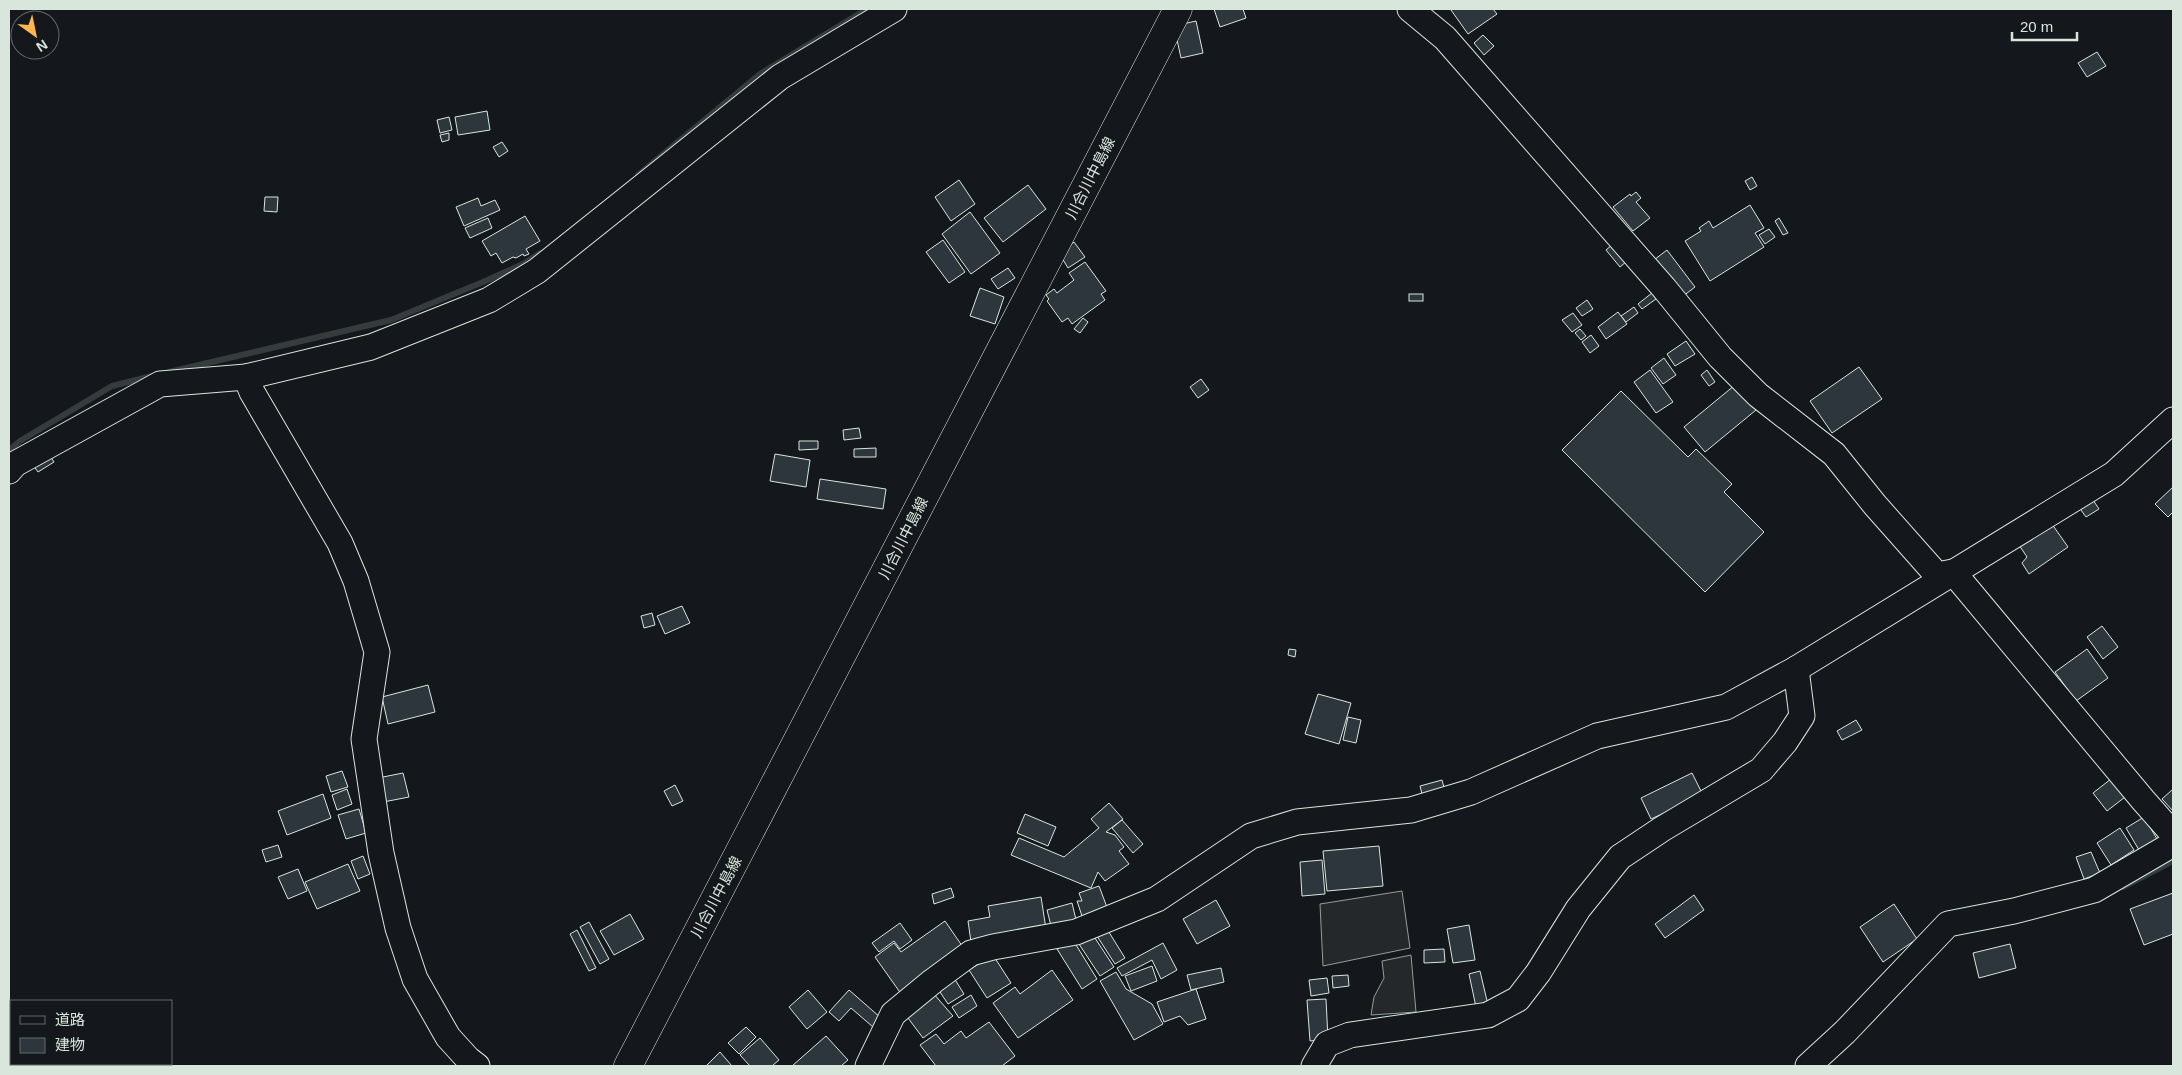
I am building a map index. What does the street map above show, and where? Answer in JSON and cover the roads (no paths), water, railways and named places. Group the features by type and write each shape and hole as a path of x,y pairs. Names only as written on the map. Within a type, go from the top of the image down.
{"main road":[{"name":"川合川中島線","path":"628,1066 1178,9"}],"street":[{"path":"9,471 14,464 160,384 246,377 371,348 489,300 537,271 780,77 894,9"},
{"path":"1410,9 1445,38 1664,288 1720,357 1758,395 1834,454 1875,505 1937,575 1953,572"},
{"path":"246,377 252,392 340,543 356,581 378,652 364,739 380,844 398,928 415,979 444,1029 462,1052 477,1066"},
{"path":"868,1066 893,1014 933,980 971,954 993,947 1076,932 1157,899 1251,836 1297,822 1411,810 1470,792 1597,736 1726,707 1796,669 2114,474 2173,420"},
{"path":"1953,572 2173,834"},
{"path":"1314,1066 1327,1044 1350,1035 1488,1014 1518,999 1538,973 1578,908 1620,857 1662,829 1761,770 1785,742 1802,716 1796,669"},
{"path":"1808,1066 1845,1032 1948,924 2014,911 2094,890 2173,844"}],"waterway":[{"path":"638,175 760,74 867,9"},
{"path":"169,372 391,320 483,282 523,264 540,253"},
{"path":"9,450 20,441 112,386 152,376"},
{"path":"2123,887 2169,863"}]}
